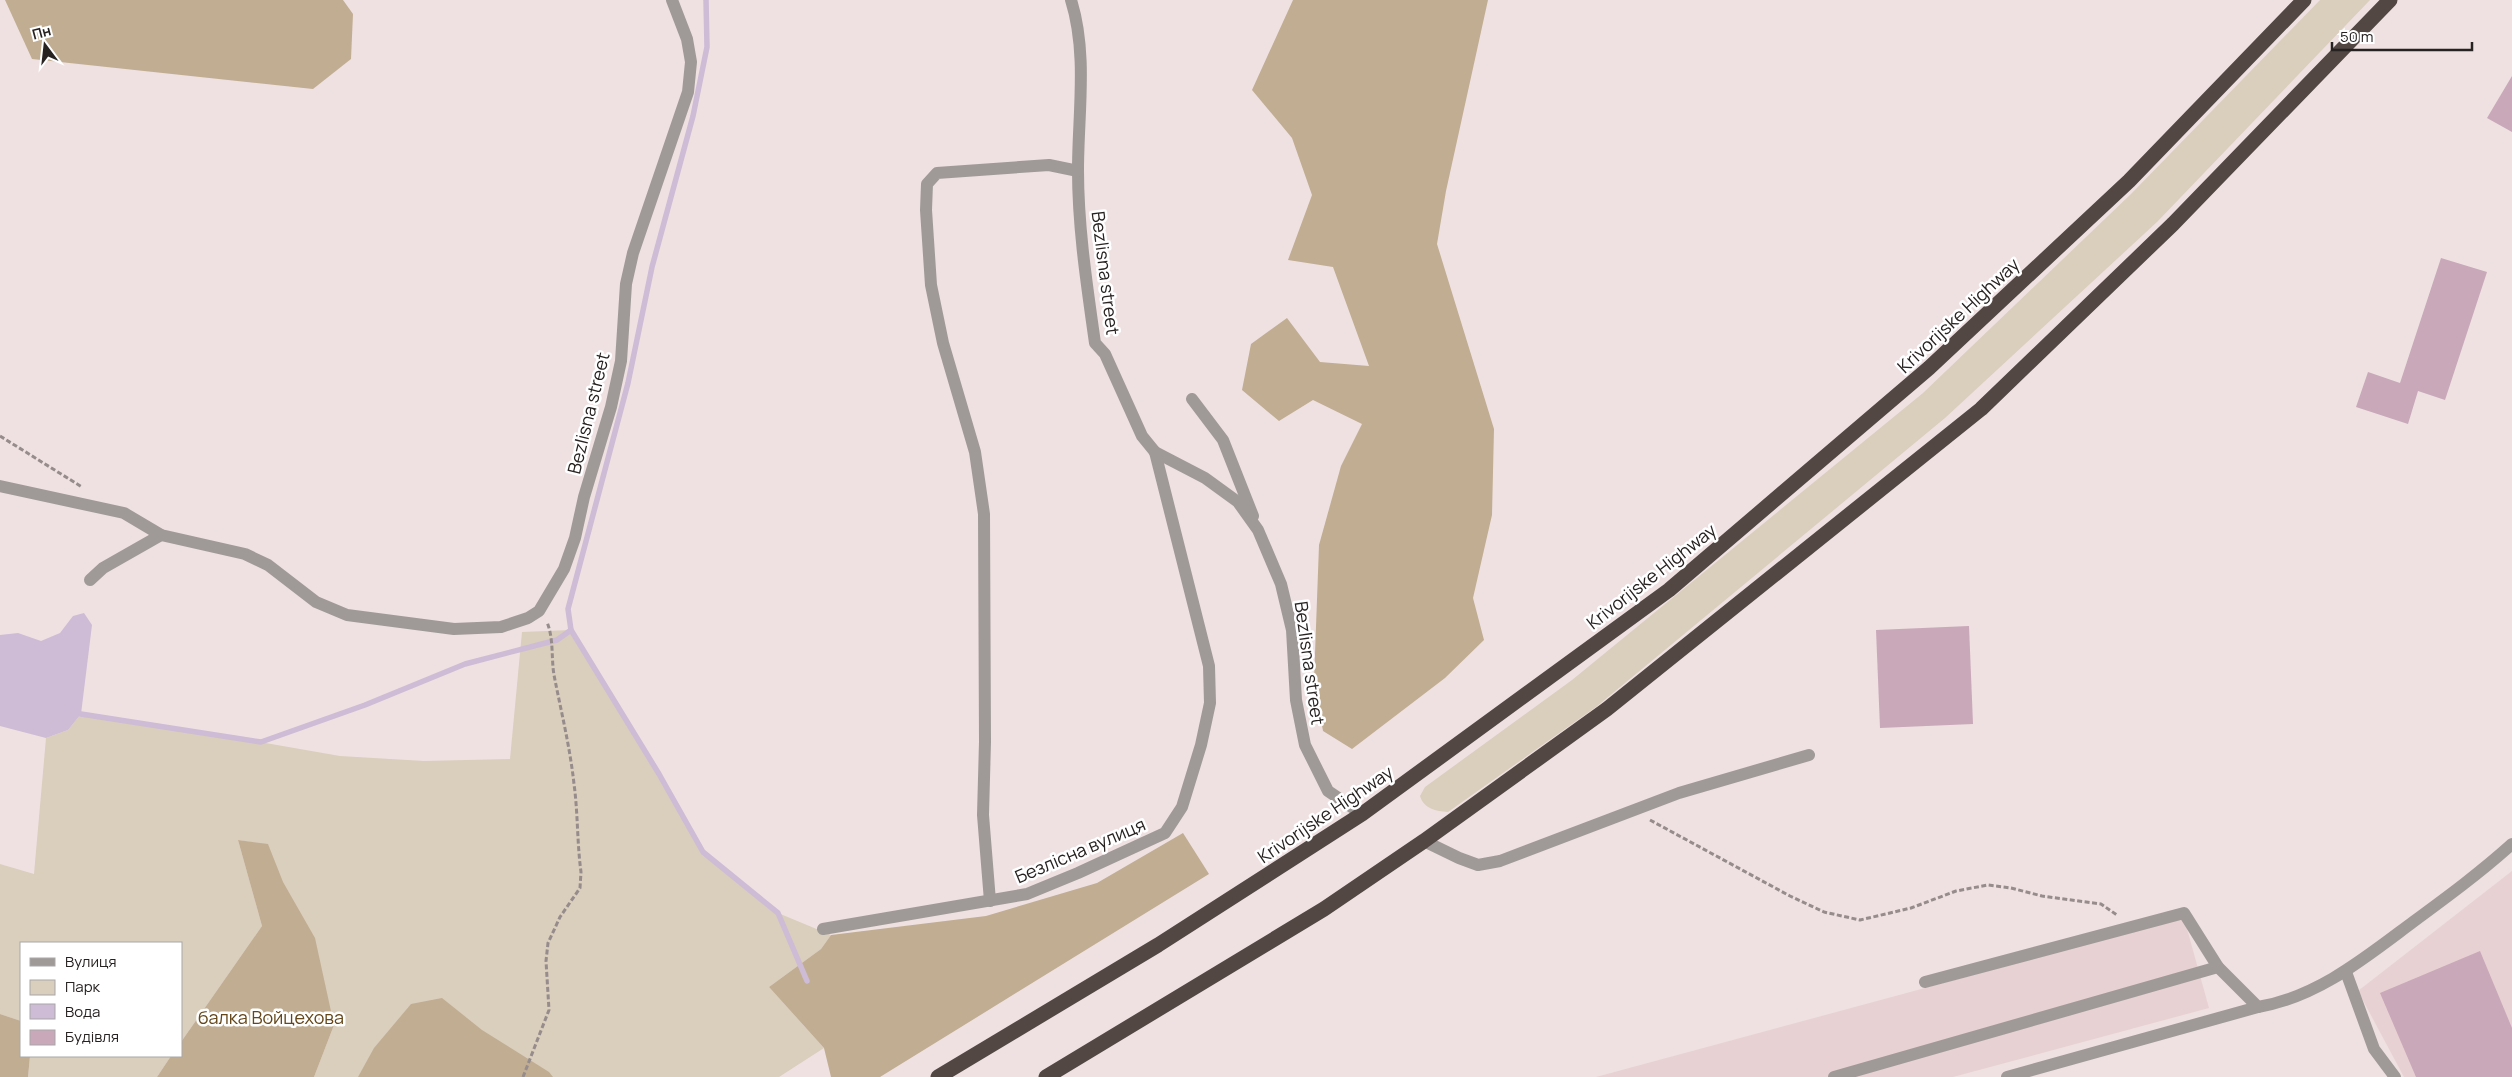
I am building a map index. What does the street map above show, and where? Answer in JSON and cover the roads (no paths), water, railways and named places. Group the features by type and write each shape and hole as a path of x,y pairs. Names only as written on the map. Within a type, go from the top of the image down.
{"highway":[{"name":"Krivorijske Highway","path":"938,1077 1158,945 1362,814 1669,590 1929,368 2129,180 2304,0"},
{"path":"1046,1077 1324,909 1424,841 1607,709 1981,409 2173,224 2390,0"}],"street":[{"name":"Bezlisna street","path":"160,535 253,558 268,565 316,602 347,615 454,629 500,627 528,618 539,611 564,569 575,538 584,497 611,406 621,361 626,284 633,253 688,92 691,62 687,39 672,0"},
{"name":"Bezlisna street","path":"1071,0 1077,20 1080,82 1078,171 1082,248 1095,343 1105,354 1142,436 1155,452 1205,478 1238,502 1258,530 1281,584 1292,630 1296,700 1305,745 1328,791 1362,814"},
{"path":"990,901 983,815 986,742 984,514 975,452 943,343 931,286 926,184 937,173 1048,165 1078,171"},
{"path":"1192,399 1223,440 1258,530"},
{"name":"Безлісна вулиця","path":"824,928 1027,894 1165,833 1182,807 1201,745 1210,703 1209,666 1155,452"},
{"path":"0,486 124,513 160,535 103,568 90,580"},
{"path":"1424,841 1478,865 1500,861 1679,793 1809,755"},
{"path":"2007,1077 2258,1007 2283,1003 2346,972 2481,872 2512,844"},
{"path":"1925,982 2184,913 2218,968 2258,1007"},
{"path":"1834,1077 2218,968"},
{"path":"2346,972 2374,1049 2394,1077"}],"water":[{"path":"84,613 92,625 81,714 68,730 46,738 0,726 0,635 18,633 41,641 60,633 73,616"}],"waterway":[{"path":"571,630 568,609 628,383 652,267 693,116 707,47 706,0"},
{"path":"81,714 261,742 365,705 465,664 557,640 571,630 659,774 703,852 778,913 807,981"}],"park label":[{"name":"балка Войцехова","path":"271,1017"}]}
